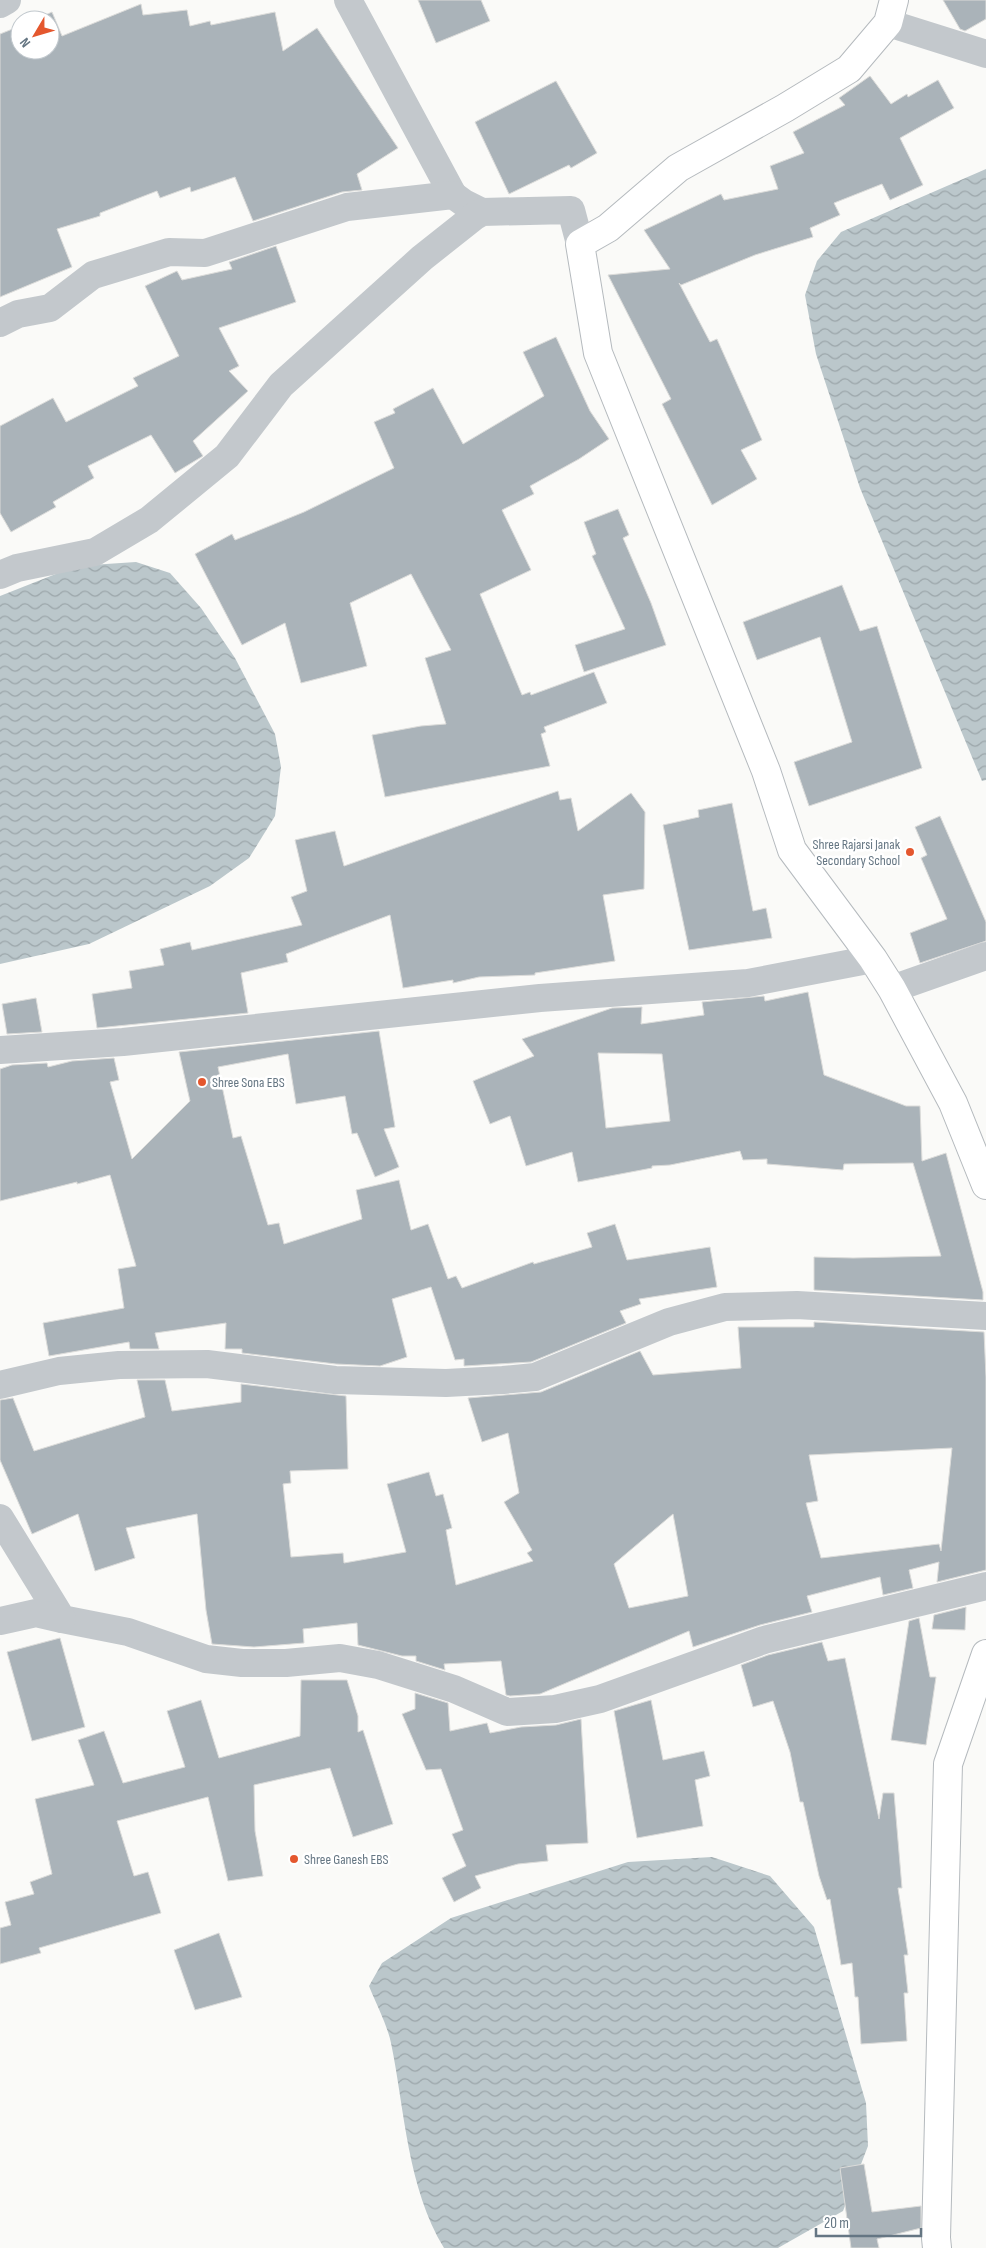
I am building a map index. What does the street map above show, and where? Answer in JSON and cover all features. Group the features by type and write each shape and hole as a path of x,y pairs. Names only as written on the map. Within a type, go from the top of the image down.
{"main road":[{"path":"891,11 849,69 785,108 678,168 608,228 580,244 598,352 766,771 792,850 873,959 892,989 954,1103 986,1185"},
{"path":"937,2248 948,1764 986,1654"}],"street":[{"path":"0,4 7,0"},
{"path":"348,0 453,195 482,212 572,210 580,244"},
{"path":"891,11 986,54"},
{"path":"0,322 18,314 50,308 93,274 169,252 205,253 347,207 453,195"},
{"path":"0,575 17,568 95,552 150,520 226,456 281,385 422,258 482,212"},
{"path":"892,989 986,956"},
{"path":"0,1050 124,1042 540,998 748,983 873,959"},
{"path":"0,1385 59,1371 119,1365 207,1364 335,1380 446,1382 503,1380 535,1376 669,1322 725,1307 797,1305 986,1316"},
{"path":"0,1518 62,1620"},
{"path":"0,1621 36,1613 62,1620 128,1632 206,1659 242,1663 340,1658 378,1664 454,1689 507,1712 555,1709 600,1699 764,1640 986,1586"}],"water":[{"path":"986,169 986,780 982,781 860,488 816,354 805,295 817,261 841,232"},
{"path":"136,562 170,573 201,608 235,658 275,734 281,767 275,816 249,858 210,886 89,944 0,964 0,596 76,566"},
{"path":"712,1857 770,1876 814,1927 866,2103 868,2146 843,2211 778,2248 444,2248 422,2200 409,2148 391,2043 369,1986 382,1963 451,1918 628,1862"}],"building":[{"path":"418,0 481,0 490,21 436,43"},
{"path":"943,0 986,0 986,19 965,31 960,29"},
{"path":"141,4 143,15 187,10 190,26 210,21 211,25 275,12 283,51 317,28 398,148 357,174 362,190 342,192 253,221 235,177 191,192 190,187 160,198 157,191 100,213 100,216 57,229 72,267 0,297 0,34 10,30 10,60 60,60 60,31 62,36"},
{"path":"870,76 891,104 907,94 908,97 938,80 954,108 900,138 923,185 890,200 882,184 834,203 840,215 810,228 813,237 755,255 681,285 679,283 710,342 717,339 762,440 741,450 757,479 712,505 662,404 671,399 608,275 670,269 644,230 721,194 724,200 778,189 770,166 804,153 793,132 845,105 839,98"},
{"path":"556,81 597,153 571,168 569,165 509,194 475,122"},
{"path":"276,246 296,302 219,328 239,366 229,371 248,391 193,441 203,456 175,473 151,435 88,466 94,478 53,502 56,507 11,532 0,513 0,426 53,398 66,422 138,386 133,378 179,356 145,286 177,271 182,280 232,269 229,262"},
{"path":"556,337 590,411 609,439 579,459 530,486 534,494 502,510 531,570 480,594 522,695 530,692 531,695 594,672 607,703 544,727 546,732 541,734 550,766 385,797 372,735 421,726 446,724 425,658 451,650 411,574 350,603 367,666 301,683 285,623 242,645 195,554 232,534 235,540 304,512 394,468 374,422 395,413 393,409 433,388 463,444 544,396 523,352"},
{"path":"618,509 629,535 623,538 651,603 666,645 584,672 575,645 625,629 592,556 596,554 584,522"},
{"path":"842,585 860,631 877,626 922,768 809,806 794,762 852,742 820,637 757,660 743,622"},
{"path":"558,791 560,800 571,798 578,831 631,793 645,812 644,889 603,895 615,961 535,973 535,975 479,977 453,983 453,980 403,988 390,915 286,954 288,962 241,973 248,1013 97,1028 92,994 132,988 129,971 164,965 160,949 190,942 192,950 302,925 291,897 307,891 295,840 335,831 344,866"},
{"path":"732,803 753,911 766,908 772,938 689,950 663,825 699,817 698,810"},
{"path":"940,816 986,922 986,941 920,963 910,933 947,919 921,858 927,855 915,827"},
{"path":"808,992 824,1075 906,1106 920,1106 922,1161 946,1153 983,1292 983,1300 814,1290 814,1257 941,1256 913,1163 844,1164 843,1170 767,1164 767,1159 743,1160 740,1151 670,1165 652,1166 652,1168 578,1182 572,1152 526,1166 510,1116 490,1124 473,1081 534,1056 522,1039 612,1008 642,1007 641,1024 704,1015 702,1002 764,996 765,1001","holes":["598,1053 662,1054 670,1121 606,1128"]},
{"path":"36,998 42,1032 7,1034 2,1004"},
{"path":"379,1031 395,1127 384,1129 399,1167 375,1177 357,1133 352,1134 345,1096 296,1104 288,1054 218,1067 233,1138 241,1136 268,1225 279,1223 284,1244 362,1219 356,1190 399,1180 411,1230 428,1224 448,1279 456,1276 462,1288 533,1262 534,1264 592,1247 587,1233 615,1224 627,1260 710,1247 717,1287 639,1299 641,1304 620,1311 626,1323 531,1362 464,1366 464,1359 455,1360 431,1287 392,1299 407,1357 380,1366 336,1364 242,1353 242,1349 225,1349 226,1323 155,1333 159,1349 130,1349 129,1342 49,1356 43,1323 124,1308 118,1269 136,1266 110,1175 0,1201 0,1069 12,1065 47,1063 48,1067 72,1061 114,1058 119,1080 110,1082 132,1159 190,1101 179,1052"},
{"path":"814,1322 984,1332 986,1377 986,1570 937,1582 939,1562 909,1570 913,1588 883,1595 880,1577 807,1596 812,1612 760,1625 693,1647 689,1631 540,1694 506,1695 501,1661 444,1664 445,1670 416,1661 416,1656 402,1656 358,1645 357,1623 303,1629 304,1643 254,1647 212,1644 206,1610 197,1514 126,1528 135,1558 95,1571 78,1514 32,1534 0,1460 0,1400 13,1398 34,1451 145,1417 137,1380 165,1380 172,1411 241,1402 241,1384 346,1396 348,1469 290,1471 291,1483 283,1484 291,1557 343,1553 344,1563 406,1552 387,1484 429,1472 436,1496 443,1494 452,1528 446,1530 456,1585 533,1561 527,1553 532,1550 504,1502 519,1493 508,1433 482,1442 468,1398 541,1392 640,1351 653,1375 741,1368 738,1327 814,1327","holes":["952,1448 941,1551 939,1544 821,1558 806,1503 818,1501 809,1455","673,1514 688,1596 629,1608 614,1564"]},
{"path":"966,1607 965,1630 932,1629 934,1615"},
{"path":"919,1618 930,1677 936,1677 926,1745 891,1740 909,1621"},
{"path":"60,1638 85,1727 32,1741 7,1652"},
{"path":"822,1642 828,1661 845,1658 879,1819 883,1793 894,1793 902,1888 898,1888 908,1955 904,1955 908,1993 904,1993 907,2041 861,2044 858,1997 855,1997 852,1963 841,1965 830,1899 827,1900 819,1876 803,1802 800,1802 790,1752 773,1701 753,1707 741,1665 768,1655"},
{"path":"301,1680 347,1680 358,1716 358,1732 363,1730 393,1824 353,1837 330,1768 254,1785 255,1831 263,1876 228,1881 208,1797 117,1821 134,1876 148,1872 161,1913 39,1948 41,1953 0,1964 0,1928 11,1925 5,1902 34,1894 30,1882 52,1874 35,1799 94,1785 78,1740 104,1731 123,1783 185,1767 167,1711 201,1700 219,1758 300,1736"},
{"path":"415,1693 448,1703 450,1731 487,1723 490,1733 521,1727 556,1725 581,1719 588,1843 546,1845 548,1861 518,1864 475,1876 481,1888 454,1902 442,1878 466,1866 452,1834 463,1830 441,1769 426,1770 402,1714 415,1709"},
{"path":"651,1700 663,1760 704,1751 710,1776 695,1780 703,1826 637,1838 614,1711"},
{"path":"219,1933 242,1997 195,2010 174,1950"},
{"path":"864,2164 872,2212 921,2206 921,2228 877,2239 879,2248 851,2248 840,2168"}],"place":[{"name":"Shree Rajarsi Janak Secondary School","path":"910,852"},
{"name":"Shree Sona EBS","path":"202,1082"},
{"name":"Shree Ganesh EBS","path":"294,1859"}]}
